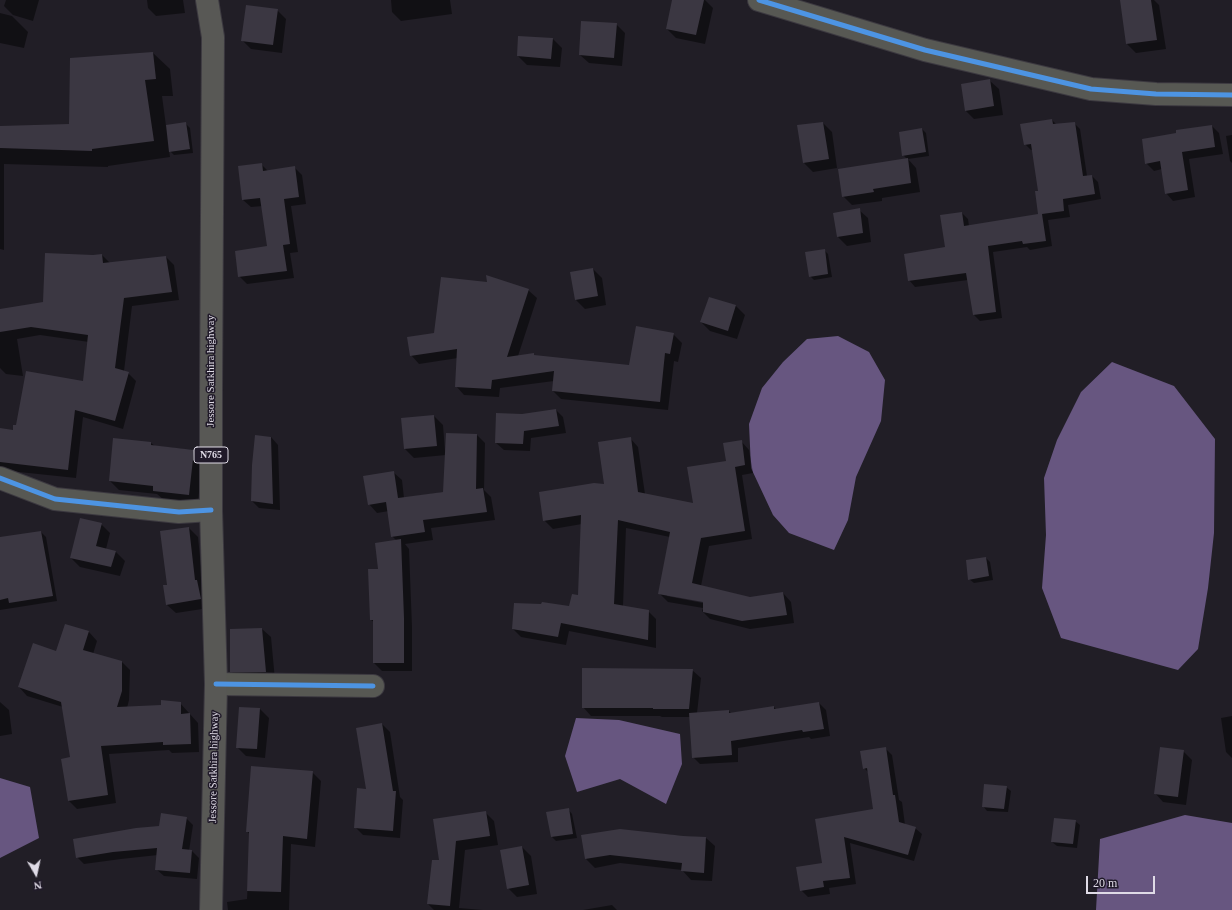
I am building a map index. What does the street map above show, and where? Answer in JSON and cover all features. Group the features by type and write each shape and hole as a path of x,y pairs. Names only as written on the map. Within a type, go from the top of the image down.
{"highway":[{"name":"Jessore Satkhira highway","path":"207,0 213,37 211,510 216,684 211,910"}],"street":[{"path":"759,0 925,50 1091,89 1156,94 1232,95"},
{"path":"0,478 55,499 179,512 211,510"},
{"path":"216,684 373,686"}],"shaded area":[{"path":"838,336 869,352 885,380 881,421 856,477 848,520 834,550 789,533 773,515 751,468 749,424 762,388 783,362 807,339"},
{"path":"1112,362 1174,386 1215,439 1214,533 1208,588 1198,649 1178,670 1061,638 1042,588 1046,535 1044,478 1057,440 1081,392"},
{"path":"576,718 619,720 680,734 682,764 666,804 620,779 577,792 565,756"},
{"path":"0,778 30,787 39,838 0,858"},
{"path":"1185,815 1232,823 1232,910 1096,910 1100,839"}],"building":[{"path":"672,0 704,0 696,35 666,29"},
{"path":"1120,0 1151,0 1157,40 1126,44"},
{"path":"246,5 278,9 273,45 241,41"},
{"path":"581,21 617,23 614,58 579,55"},
{"path":"518,36 553,38 551,59 517,56"},
{"path":"153,52 156,79 145,80 154,141 92,149 92,151 0,148 0,126 69,124 70,58"},
{"path":"990,79 994,106 965,111 961,84"},
{"path":"1052,119 1053,124 1075,122 1083,176 1092,175 1095,194 1063,199 1064,211 1042,214 1046,241 1023,244 1022,241 988,246 996,312 973,315 966,273 908,281 904,254 945,247 940,215 962,212 964,226 1038,214 1035,191 1038,191 1031,144 1024,145 1020,124"},
{"path":"186,122 190,149 169,152 166,125"},
{"path":"823,122 829,159 803,163 797,125"},
{"path":"1212,125 1215,147 1182,152 1188,190 1165,194 1160,161 1145,164 1142,139 1176,133 1176,130"},
{"path":"922,128 926,152 902,156 899,132"},
{"path":"908,158 911,183 873,189 874,192 842,197 838,169"},
{"path":"262,163 263,171 295,166 299,197 284,199 290,244 283,245 287,271 238,277 235,251 267,246 260,198 242,200 238,166"},
{"path":"860,208 863,233 837,237 833,213"},
{"path":"825,249 828,274 809,277 805,252"},
{"path":"45,253 102,254 103,263 166,256 172,292 124,298 115,368 129,372 115,421 75,410 68,470 0,462 0,428 13,430 13,425 16,425 26,371 83,381 88,335 31,327 0,332 0,309 43,302"},
{"path":"593,268 598,296 575,300 570,272"},
{"path":"486,275 529,289 507,357 534,353 534,355 629,365 636,326 674,333 670,354 665,353 660,402 552,391 554,371 492,380 491,389 455,387 457,349 410,356 407,337 434,333 441,277 487,282"},
{"path":"709,297 736,305 728,331 700,322"},
{"path":"556,409 559,426 524,431 523,444 495,443 496,413 522,414"},
{"path":"434,415 437,446 404,449 401,418"},
{"path":"446,433 477,434 476,489 483,488 487,512 423,520 425,532 391,537 386,502 368,505 363,476 394,471 398,498 443,492"},
{"path":"255,435 271,437 273,504 251,501"},
{"path":"631,437 638,492 693,503 687,467 726,461 723,443 742,440 745,465 735,467 745,531 701,538 692,583 750,597 783,592 787,615 742,621 703,612 703,602 658,594 670,532 618,520 614,604 649,610 648,640 561,623 558,637 512,629 514,603 541,604 542,602 569,606 572,594 578,595 581,515 543,521 539,492 594,483 604,484 598,442"},
{"path":"113,438 151,442 151,445 194,450 189,495 153,491 153,486 109,481"},
{"path":"80,518 102,523 96,546 116,551 111,567 70,558"},
{"path":"189,527 195,580 197,580 201,599 166,605 163,585 167,585 160,531"},
{"path":"41,531 53,596 9,603 8,598 0,600 0,537"},
{"path":"401,539 404,663 373,663 373,620 370,620 368,569 378,569 375,543"},
{"path":"986,557 989,576 968,580 966,560"},
{"path":"65,624 89,631 83,650 122,661 122,691 117,707 161,705 161,700 181,702 181,714 190,713 191,744 163,745 163,742 101,746 108,795 68,801 61,759 70,757 61,702 18,687 33,643 56,651"},
{"path":"262,628 266,672 230,672 230,629"},
{"path":"582,668 693,669 689,709 582,708"},
{"path":"819,702 824,729 803,732 802,730 731,741 732,755 692,758 689,713 729,710 729,713 774,706 774,709"},
{"path":"239,707 260,708 257,749 236,748"},
{"path":"382,723 393,791 396,791 393,831 354,828 357,788 366,789 356,728"},
{"path":"886,747 893,795 895,795 899,822 916,827 908,855 844,837 850,878 823,881 824,887 800,891 796,867 822,863 815,819 873,809 867,768 863,769 860,751"},
{"path":"1160,747 1184,750 1178,797 1154,794"},
{"path":"251,766 313,771 307,839 283,836 281,892 247,891 249,832 246,832"},
{"path":"984,784 1007,786 1004,809 982,807"},
{"path":"569,808 573,834 551,837 546,812"},
{"path":"486,811 490,836 456,841 450,906 427,904 432,860 439,860 433,819"},
{"path":"161,813 187,817 182,849 192,850 190,873 155,870 157,848 113,852 76,858 73,839 136,828 159,826"},
{"path":"1054,818 1076,820 1073,844 1051,842"},
{"path":"620,829 706,837 704,873 681,871 682,863 610,855 585,859 581,835"},
{"path":"522,846 529,885 507,889 500,850"}],"cycle path":[{"path":"759,0 925,50 1091,89 1156,94 1232,95"},
{"path":"0,478 55,499 179,512 211,510"},
{"path":"216,684 373,686"}]}
